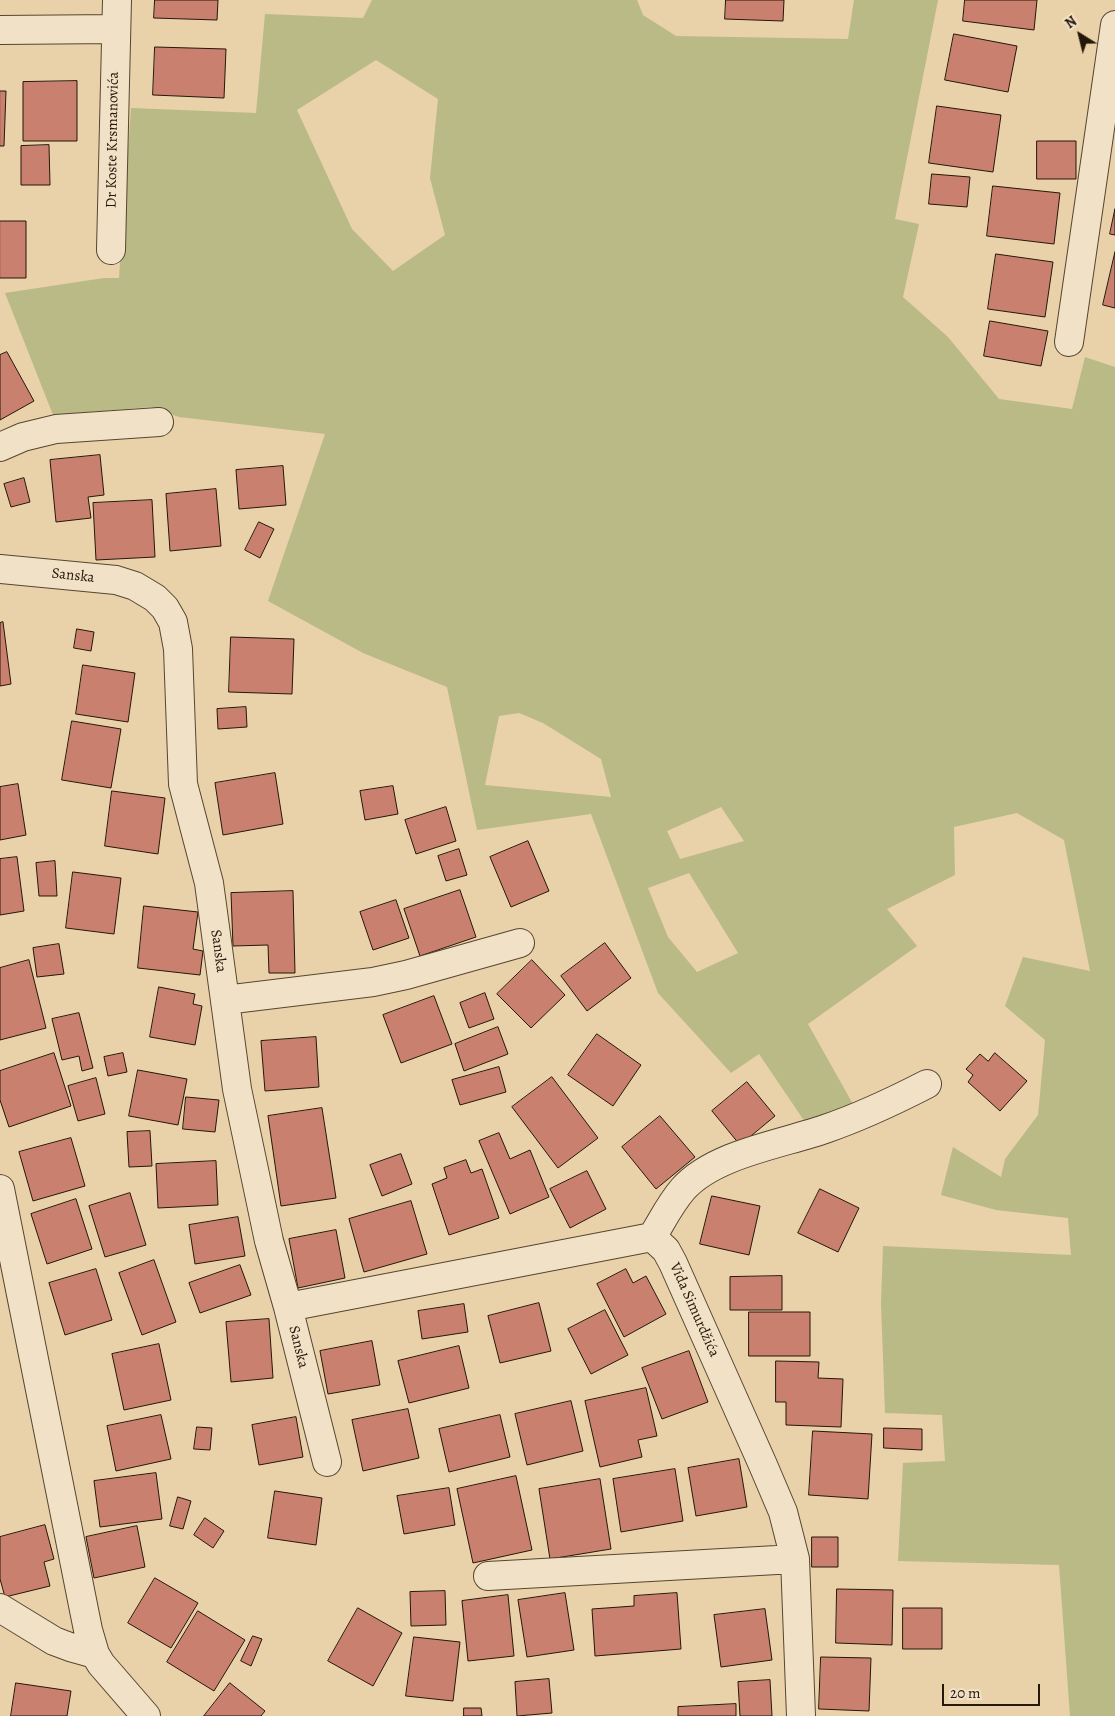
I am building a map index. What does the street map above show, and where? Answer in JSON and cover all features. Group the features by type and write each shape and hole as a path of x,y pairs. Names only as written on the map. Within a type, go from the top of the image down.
{"street":[{"name":"Dr Koste Krsmanovića","path":"112,250 117,0"},
{"path":"1068,342 1115,25"},
{"path":"0,30 115,29"},
{"path":"0,447 24,437 56,429 159,422"},
{"name":"Sanska","path":"0,569 116,580 135,586 154,598 165,608 173,622 178,649 184,784 209,883 237,1089 269,1241 288,1307 327,1462"},
{"path":"225,1000 373,982 406,975 520,943"},
{"path":"288,1307 652,1237 672,1202 684,1187 706,1171 742,1153 826,1129 874,1110 927,1084"},
{"path":"0,1189 85,1617 95,1654 110,1676 146,1716"},
{"name":"Vida Simurdžića","path":"652,1237 666,1250 673,1263 764,1465 782,1512 795,1559 801,1716"},
{"path":"488,1576 795,1559"},
{"path":"0,1608 54,1641 95,1654"}],"green space":[{"path":"372,0 637,0 643,15 676,36 848,39 854,0 938,0 895,219 919,224 903,297 948,337 999,399 1072,409 1085,357 1115,367 1115,1716 1070,1716 1059,1565 898,1561 903,1463 945,1461 942,1415 885,1413 881,1303 883,1246 1071,1255 1068,1218 996,1210 941,1195 953,1147 1001,1177 1005,1159 1038,1115 1045,1040 1005,1006 1023,957 1090,971 1064,840 1017,813 954,827 955,875 887,909 917,946 808,1024 854,1106 807,1125 759,1054 731,1073 658,993 591,814 477,830 447,687 363,653 268,601 325,434 179,417 151,407 53,415 5,293 104,278 119,278 131,108 256,113 265,14 363,18","holes":["376,60 438,99 430,178 445,235 393,271 352,229 297,110","519,713 543,723 601,759 611,797 485,785 499,716","721,807 744,841 680,859 667,831","689,873 738,953 697,972 668,937 648,888"]}],"building":[{"path":"155,0 218,0 217,20 154,18"},
{"path":"726,0 784,0 783,21 725,19"},
{"path":"965,0 1037,0 1034,30 963,21"},
{"path":"954,34 1017,46 1008,92 945,80"},
{"path":"155,47 226,49 224,98 153,95"},
{"path":"77,81 77,141 23,141 23,82"},
{"path":"0,91 6,91 4,146 0,146"},
{"path":"937,106 1001,115 993,172 929,163"},
{"path":"1037,141 1076,141 1076,179 1037,179"},
{"path":"49,145 50,185 21,185 21,146"},
{"path":"932,174 970,177 967,207 929,204"},
{"path":"993,186 1060,193 1054,244 987,236"},
{"path":"1115,209 1115,235 1110,234"},
{"path":"0,221 26,221 26,278 0,278"},
{"path":"1115,252 1115,308 1103,305"},
{"path":"996,254 1053,262 1045,317 988,309"},
{"path":"990,321 1048,331 1041,366 984,356"},
{"path":"7,352 34,401 0,420 0,355"},
{"path":"100,455 104,495 88,497 91,518 56,522 50,460"},
{"path":"283,466 286,505 239,509 236,470"},
{"path":"24,478 30,502 11,507 4,484"},
{"path":"216,489 221,546 170,551 166,494"},
{"path":"152,500 155,557 96,560 93,503"},
{"path":"259,522 274,529 260,558 245,550"},
{"path":"3,622 11,684 0,686 0,623"},
{"path":"77,629 94,632 91,651 74,648"},
{"path":"231,637 294,639 292,694 229,692"},
{"path":"83,665 135,673 128,722 76,714"},
{"path":"246,707 247,727 218,729 217,709"},
{"path":"72,721 121,729 111,788 62,780"},
{"path":"275,773 283,824 223,835 215,783"},
{"path":"18,784 26,835 0,840 0,787"},
{"path":"393,786 398,814 365,820 360,791"},
{"path":"112,791 165,798 158,854 105,846"},
{"path":"446,807 456,841 416,854 405,820"},
{"path":"528,841 549,891 511,907 490,857"},
{"path":"459,849 467,875 446,881 438,856"},
{"path":"17,857 24,911 0,915 0,859"},
{"path":"55,861 57,896 39,896 36,863"},
{"path":"73,872 121,878 114,934 66,928"},
{"path":"460,890 476,937 420,956 404,909"},
{"path":"293,891 295,973 269,973 268,945 233,946 231,893"},
{"path":"396,900 409,938 373,950 360,912"},
{"path":"144,906 198,912 193,949 203,951 200,975 138,968"},
{"path":"605,943 631,978 587,1011 561,976"},
{"path":"59,944 64,974 37,977 33,948"},
{"path":"29,960 46,1028 0,1040 0,968"},
{"path":"532,960 565,995 531,1028 497,994"},
{"path":"159,987 195,994 193,1004 202,1006 195,1045 150,1037"},
{"path":"485,993 494,1019 469,1028 460,1003"},
{"path":"434,996 452,1044 401,1063 383,1015"},
{"path":"79,1013 93,1068 82,1071 79,1056 62,1060 52,1019"},
{"path":"498,1027 508,1054 464,1071 455,1044"},
{"path":"597,1034 641,1065 613,1106 568,1075"},
{"path":"316,1037 319,1087 265,1091 261,1041"},
{"path":"54,1053 71,1106 9,1127 0,1100 0,1071"},
{"path":"123,1053 127,1072 108,1076 104,1057"},
{"path":"995,1053 1027,1081 1000,1111 968,1082 973,1075 966,1069 980,1054 988,1061"},
{"path":"499,1067 506,1092 460,1105 452,1080"},
{"path":"138,1070 187,1079 178,1125 129,1116"},
{"path":"552,1077 598,1138 558,1168 512,1107"},
{"path":"96,1078 105,1114 78,1121 68,1086"},
{"path":"747,1082 775,1116 740,1145 712,1111"},
{"path":"186,1097 219,1100 215,1132 183,1129"},
{"path":"322,1108 336,1198 281,1206 268,1116"},
{"path":"660,1116 695,1157 656,1189 622,1147"},
{"path":"150,1131 152,1166 129,1167 127,1132"},
{"path":"499,1133 510,1159 530,1150 549,1197 510,1214 479,1141"},
{"path":"71,1138 85,1186 33,1201 19,1152"},
{"path":"401,1154 412,1184 382,1196 370,1165"},
{"path":"466,1160 471,1173 482,1169 499,1218 449,1235 432,1184 447,1178 444,1168"},
{"path":"216,1161 218,1205 158,1208 156,1164"},
{"path":"587,1171 606,1209 570,1228 550,1189"},
{"path":"820,1189 859,1208 838,1252 798,1233"},
{"path":"130,1193 146,1245 105,1257 89,1206"},
{"path":"712,1196 760,1206 749,1255 700,1244"},
{"path":"76,1199 92,1249 47,1264 31,1214"},
{"path":"411,1201 427,1254 364,1272 349,1219"},
{"path":"238,1217 245,1256 195,1264 189,1225"},
{"path":"336,1230 345,1278 298,1288 289,1239"},
{"path":"154,1260 176,1322 142,1335 119,1273"},
{"path":"240,1265 251,1295 200,1313 189,1283"},
{"path":"96,1269 112,1320 65,1335 49,1283"},
{"path":"626,1269 633,1283 646,1276 666,1314 624,1337 597,1284"},
{"path":"782,1276 782,1310 730,1310 730,1277"},
{"path":"539,1303 551,1351 500,1363 488,1316"},
{"path":"464,1304 468,1332 422,1339 418,1311"},
{"path":"605,1310 628,1355 591,1374 568,1329"},
{"path":"749,1312 810,1312 810,1356 749,1356"},
{"path":"269,1319 273,1378 231,1382 226,1322"},
{"path":"372,1341 380,1385 328,1394 320,1351"},
{"path":"159,1344 171,1400 124,1410 112,1354"},
{"path":"459,1346 469,1388 409,1403 398,1361"},
{"path":"689,1351 708,1402 662,1419 642,1368"},
{"path":"776,1361 819,1362 818,1378 843,1379 841,1427 786,1425 786,1402 776,1402"},
{"path":"646,1388 657,1436 638,1440 642,1457 600,1467 585,1401"},
{"path":"571,1401 583,1451 527,1465 515,1414"},
{"path":"408,1409 419,1458 363,1471 352,1420"},
{"path":"161,1415 171,1459 116,1471 107,1426"},
{"path":"500,1415 510,1457 449,1472 439,1429"},
{"path":"296,1417 303,1457 259,1465 252,1425"},
{"path":"197,1427 212,1428 210,1450 194,1449"},
{"path":"884,1428 922,1429 922,1450 884,1448"},
{"path":"813,1431 872,1434 868,1499 809,1495"},
{"path":"739,1459 747,1507 696,1516 688,1468"},
{"path":"675,1469 683,1521 621,1532 613,1479"},
{"path":"156,1473 162,1519 100,1527 94,1481"},
{"path":"516,1476 532,1550 473,1563 457,1489"},
{"path":"600,1479 611,1549 550,1559 539,1489"},
{"path":"449,1488 455,1525 404,1534 397,1496"},
{"path":"275,1491 322,1498 316,1545 268,1538"},
{"path":"178,1497 191,1501 183,1529 170,1526"},
{"path":"205,1518 224,1531 213,1548 194,1535"},
{"path":"45,1525 54,1559 44,1562 50,1586 5,1597 0,1579 0,1537"},
{"path":"137,1526 145,1567 94,1578 86,1537"},
{"path":"812,1537 838,1537 838,1567 812,1567"},
{"path":"155,1578 198,1603 171,1648 128,1623"},
{"path":"837,1589 893,1590 892,1645 836,1643"},
{"path":"445,1591 446,1625 411,1626 410,1592"},
{"path":"565,1593 574,1650 527,1657 518,1600"},
{"path":"677,1593 681,1649 595,1656 592,1609 634,1606 634,1596"},
{"path":"508,1595 514,1656 468,1661 462,1601"},
{"path":"358,1608 402,1633 373,1686 328,1661"},
{"path":"903,1608 942,1608 942,1649 903,1649"},
{"path":"765,1609 772,1660 721,1667 714,1615"},
{"path":"198,1611 245,1640 214,1691 167,1662"},
{"path":"253,1636 262,1639 251,1666 241,1661"},
{"path":"414,1637 460,1642 453,1701 406,1696"},
{"path":"821,1657 871,1658 869,1711 819,1709"},
{"path":"549,1679 552,1713 517,1716 515,1682"},
{"path":"770,1680 772,1716 740,1716 738,1682"},
{"path":"16,1683 71,1691 67,1716 11,1716"},
{"path":"230,1683 265,1711 261,1716 204,1716"},
{"path":"736,1704 736,1716 678,1716 678,1707"},
{"path":"464,1708 481,1708 482,1716 464,1716"}]}
